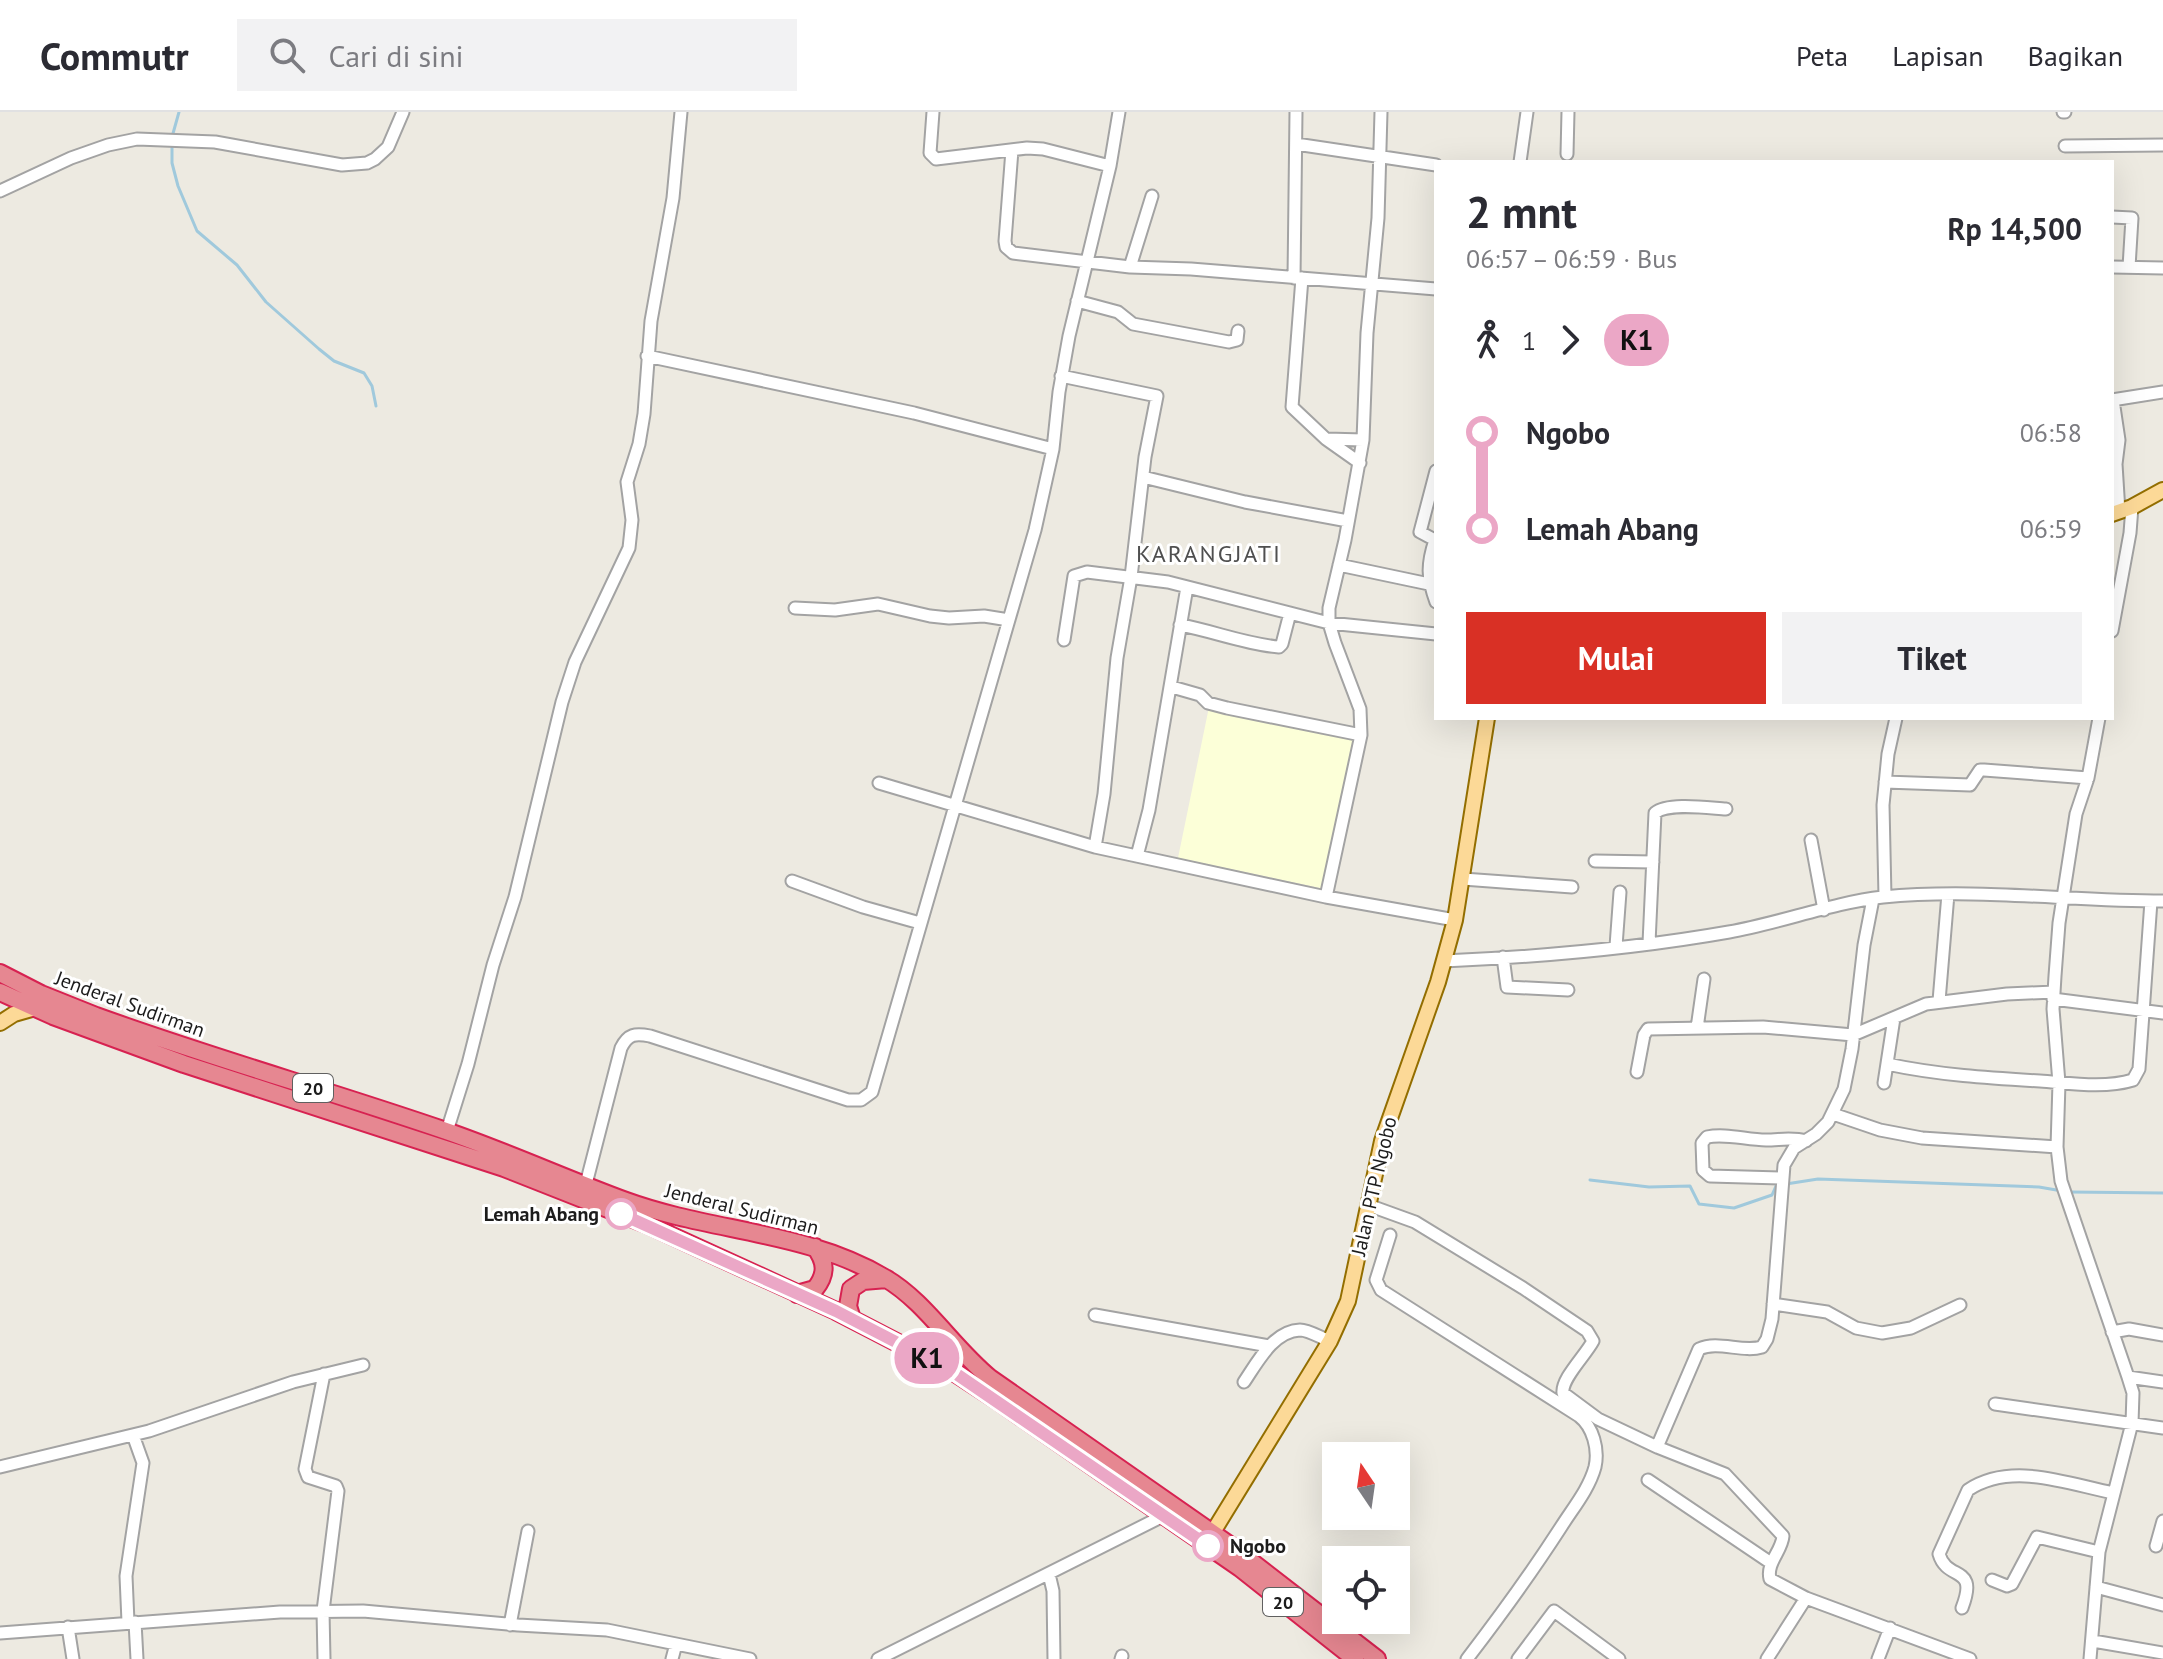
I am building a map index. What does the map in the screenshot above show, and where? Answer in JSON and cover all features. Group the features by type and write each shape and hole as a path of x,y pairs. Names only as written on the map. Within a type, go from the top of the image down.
{"highway":[{"name":"Jenderal Sudirman","path":"0,973 41,994 126,1027 447,1131 627,1201 711,1226 770,1235 851,1259 889,1280 918,1304 968,1360 990,1378 1213,1532 1377,1659"},
{"name":"Jenderal Sudirman","path":"0,992 184,1064 504,1168 646,1224 852,1319 963,1378 1240,1568 1355,1659"},
{"path":"797,1294 815,1289 822,1278 824,1262 815,1247"},
{"path":"852,1319 847,1298 851,1289 863,1281 889,1280"}],"main road":[{"path":"2121,511 2163,490"},
{"name":"Jalan PTP Ngobo","path":"1213,1532 1330,1341 1348,1301 1387,1124 1444,961 1455,920 1487,720"},
{"path":"0,1023 14,1014 35,1008"}],"street":[{"path":"0,191 71,158 121,141 137,139 215,142 342,165 367,163 388,147 403,112"},
{"path":"447,1131 519,884 562,702 575,662 629,548 632,520 627,482 642,430 647,356 673,198 681,112"},
{"path":"933,112 930,153 933,158 1043,149 1110,166"},
{"path":"586,1184 621,1048 628,1036 634,1034 650,1036 854,1102 868,1097 872,1092 1035,530 1053,449 1061,376 1110,166 1119,112"},
{"path":"1296,112 1298,278 1292,407 1326,439 1360,463"},
{"path":"1326,897 1361,735 1360,709 1329,623 1329,608 1363,440 1370,283 1378,218 1381,112"},
{"path":"1520,160 1527,112"},
{"path":"1567,154 1568,112"},
{"path":"1296,144 1434,165"},
{"path":"2065,146 2163,145"},
{"path":"1012,150 1005,241 1008,251 1130,267 1434,289"},
{"path":"1130,267 1152,196"},
{"path":"2114,217 2132,218 2129,267"},
{"path":"2114,267 2163,268"},
{"path":"1077,301 1118,312 1133,324 1229,342 1237,340 1238,331"},
{"path":"647,356 914,413 1053,449"},
{"path":"1061,376 1156,395 1117,658 1104,794 1095,847"},
{"path":"2114,400 2163,392"},
{"path":"2114,405 2118,427 2116,473 2121,511 2130,533 2114,620"},
{"path":"1326,439 1363,440"},
{"path":"1143,477 1245,502 1348,521"},
{"path":"1434,479 1420,532 1434,539"},
{"path":"1434,543 1427,565 1434,597"},
{"path":"1339,565 1429,584"},
{"path":"1064,640 1074,576 1095,572 1187,587 1329,623 1434,634"},
{"path":"1137,856 1149,810 1172,687 1187,587"},
{"path":"795,608 835,610 878,604 940,617 984,616 1009,620"},
{"path":"1180,625 1211,630 1229,639 1279,647 1290,613"},
{"path":"1172,687 1200,695 1208,703 1227,708 1361,735"},
{"path":"1657,1447 1699,1349 1707,1346 1753,1349 1762,1347 1767,1339 1784,1197 1784,1165 1790,1152 1823,1129 1833,1114 1847,1078 1861,963 1879,898 1885,782 1896,720"},
{"path":"2090,1659 2099,1552 2132,1423 2133,1393 2061,1181 2057,1147 2059,1083 2053,996 2076,814 2088,778 2099,720"},
{"path":"1885,782 1970,785 1980,770 2088,778"},
{"path":"879,783 1095,847 1326,897 1455,920"},
{"path":"1649,943 1655,813 1660,809 1726,809"},
{"path":"1811,840 1824,910"},
{"path":"1595,861 1653,862"},
{"path":"1463,879 1572,887"},
{"path":"792,881 863,907 920,923"},
{"path":"1616,946 1620,892"},
{"path":"1939,1001 1948,894"},
{"path":"1444,961 1649,943 1750,928 1879,898 1948,894 2157,901 2136,1078 2120,1083 2059,1083 1919,1071 1887,1064"},
{"path":"1503,957 1507,987 1568,990"},
{"path":"1697,1028 1704,979"},
{"path":"1637,1072 1648,1029 1763,1027 1853,1035 1939,1001 2007,994 2053,996 2163,1013"},
{"path":"1884,1083 1894,1018"},
{"path":"1833,1114 1880,1130 1922,1138 2057,1147"},
{"path":"1783,1179 1710,1176 1702,1166 1704,1140 1717,1136 1806,1141"},
{"path":"1368,1205 1415,1222 1587,1331 1593,1341 1567,1377 1562,1387 1563,1393 1598,1419 1657,1447 1716,1469 1736,1484 1783,1536 1771,1563 1770,1579 1806,1598 1970,1659"},
{"path":"1390,1235 1376,1280 1381,1290 1579,1416 1590,1426 1594,1440 1596,1464 1588,1486 1525,1583 1467,1659"},
{"path":"1773,1304 1827,1312 1856,1328 1882,1333 1911,1328 1960,1305"},
{"path":"1095,1315 1269,1346"},
{"path":"2112,1332 2129,1329 2163,1335"},
{"path":"1244,1382 1269,1346 1285,1335 1303,1330 1330,1341"},
{"path":"0,1467 133,1435 324,1374 363,1365"},
{"path":"324,1374 305,1469 308,1477 336,1486 338,1491 323,1611 324,1659"},
{"path":"2128,1377 2163,1382"},
{"path":"1995,1404 2163,1428"},
{"path":"133,1435 143,1463 126,1576 137,1659"},
{"path":"1962,1608 1967,1583 1964,1576 1943,1564 1939,1554 1968,1490 2020,1474 2114,1493"},
{"path":"1648,1480 1771,1563"},
{"path":"879,1659 1165,1515"},
{"path":"2156,1546 2163,1521"},
{"path":"510,1625 528,1531"},
{"path":"1992,1580 2007,1586 2012,1584 2037,1537 2099,1552"},
{"path":"1049,1574 1053,1591 1054,1659"},
{"path":"2096,1587 2163,1605"},
{"path":"1767,1659 1806,1598"},
{"path":"0,1633 323,1611 388,1613 510,1625 607,1630 750,1659"},
{"path":"1518,1659 1554,1611 1614,1658"},
{"path":"68,1627 73,1659"},
{"path":"1878,1659 1890,1628"},
{"path":"2093,1641 2163,1653"},
{"path":"672,1659 676,1644"}],"shaded area":[{"path":"1209,707 1358,737 1325,889 1178,858"}],"waterway":[{"path":"172,137 179,112"},
{"path":"172,145 172,163 178,186 197,231 237,265 266,302 319,349 334,361 364,373 372,386 376,406"},
{"path":"1786,1184 1818,1179 2039,1187 2062,1191"},
{"path":"1590,1180 1649,1187 1690,1186 1699,1204 1734,1208 1772,1195 1779,1185"},
{"path":"2069,1192 2163,1193"}],"bus line":[{"name":"K1","path":"621,1214 768,1278 952,1371 1208,1546"}],"place":[{"name":"Lemah Abang","path":"621,1214"},
{"name":"Ngobo","path":"1208,1546"}],"district":[{"name":"KARANGJATI","path":"1209,553"}]}
